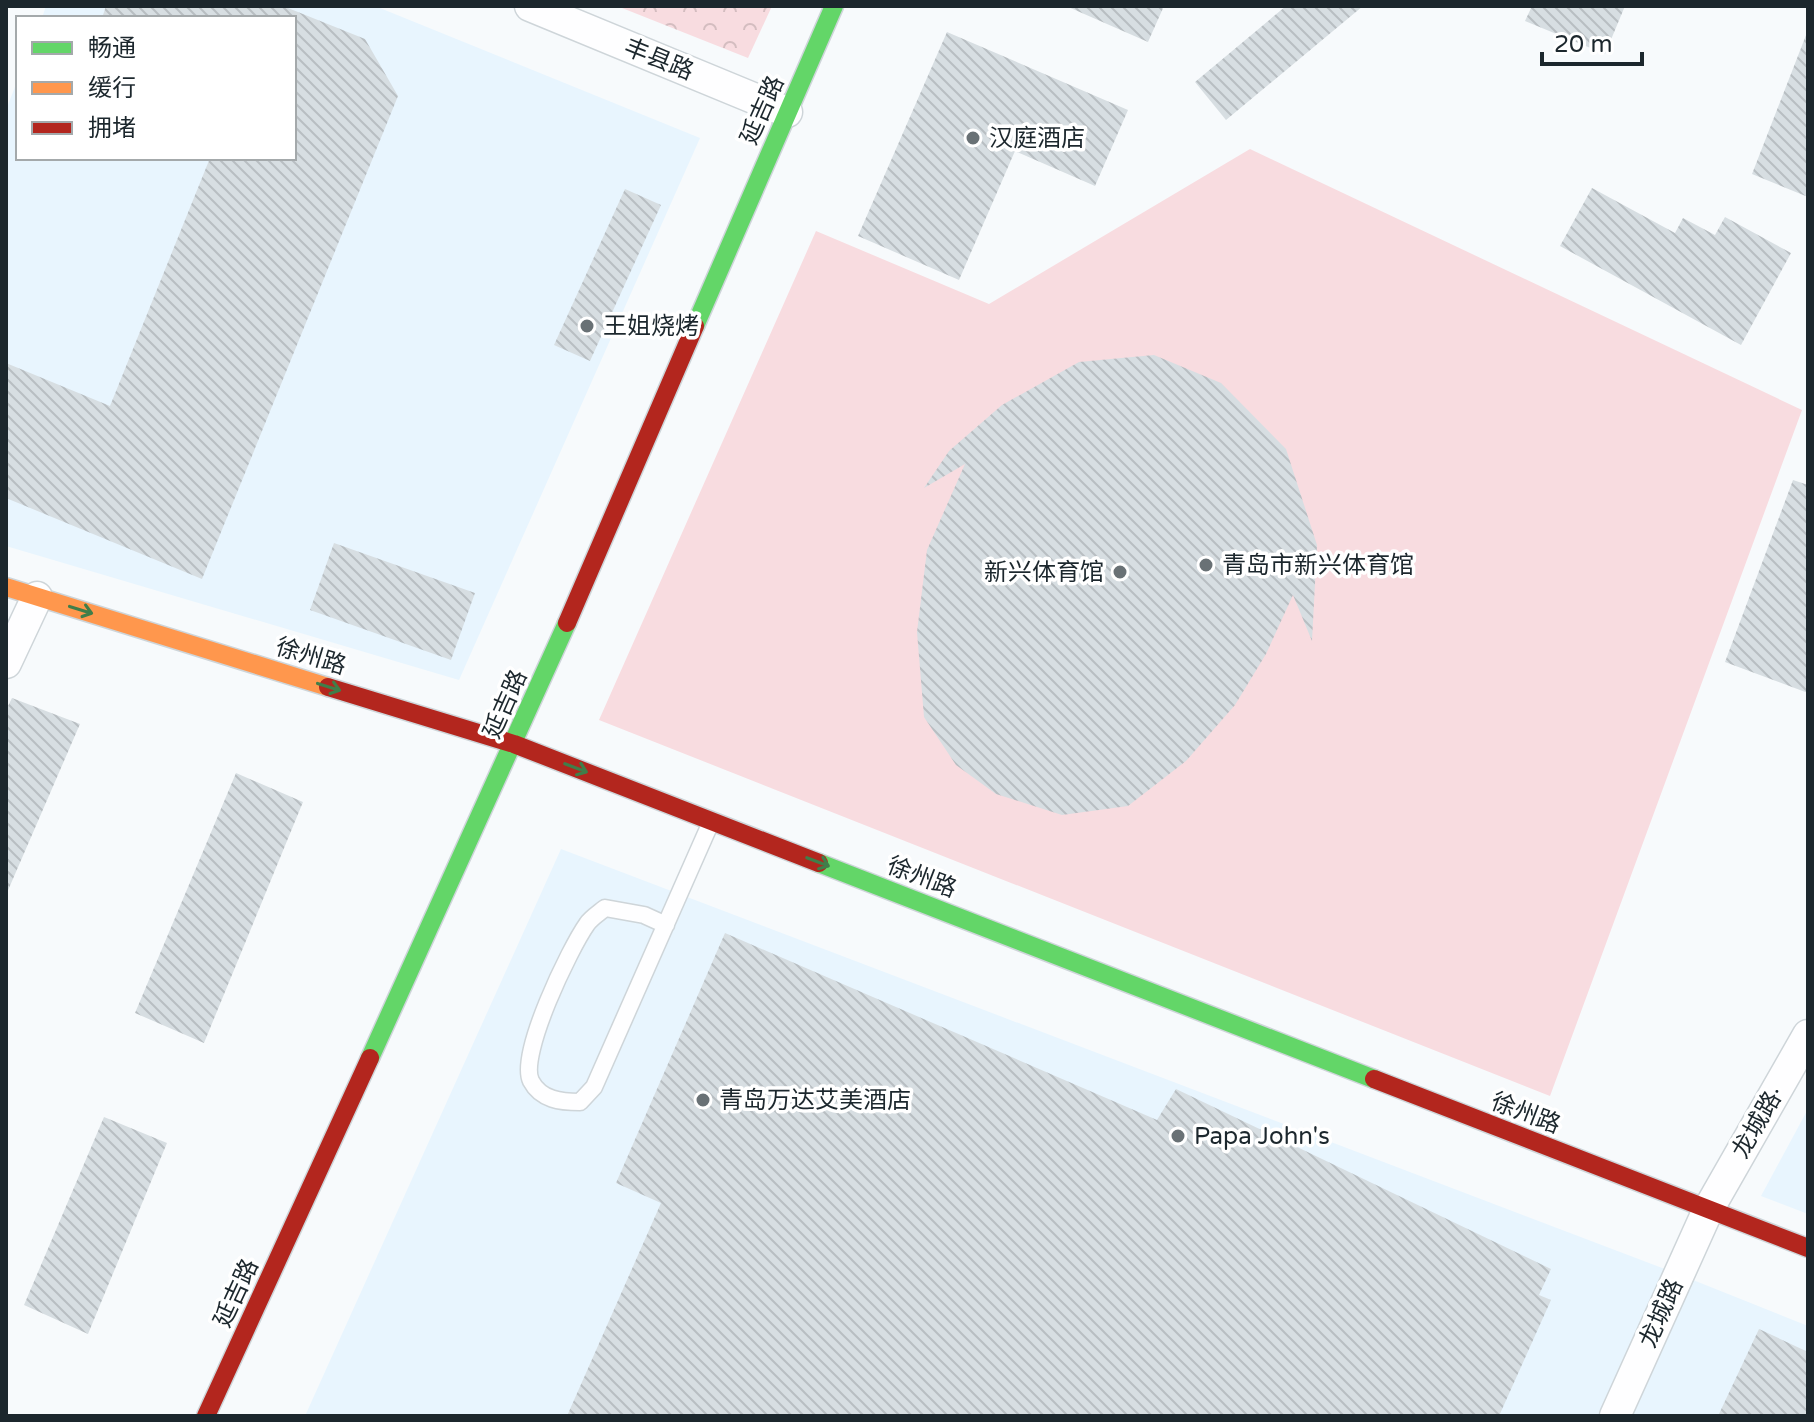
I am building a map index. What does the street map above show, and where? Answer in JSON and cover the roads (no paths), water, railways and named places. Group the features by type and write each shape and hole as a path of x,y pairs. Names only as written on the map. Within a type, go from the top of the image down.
{"street":[{"name":"丰县路","path":"530,6 787,112"},
{"name":"延吉路","path":"206,1416 514,744 834,6"},
{"name":"徐州路","path":"6,587 514,744 1808,1248"},
{"path":"6,663 37,597"},
{"name":"龙城路·","path":"1708,1210 1808,1035"},
{"name":"龙城路","path":"1615,1416 1708,1210"}],"lane":[{"path":"666,925 644,915 605,908 588,922 563,966 539,1023 529,1061 530,1080 546,1096 560,1102 580,1102 594,1087 666,925 712,821"}],"place":[{"name":"汉庭酒店","path":"973,138"},
{"name":"王姐烧烤","path":"587,326"},
{"name":"青岛市新兴体育馆","path":"1206,565"},
{"name":"新兴体育馆","path":"1120,572"},
{"name":"青岛万达艾美酒店","path":"703,1100"},
{"name":"Papa John's","path":"1178,1136"}]}
